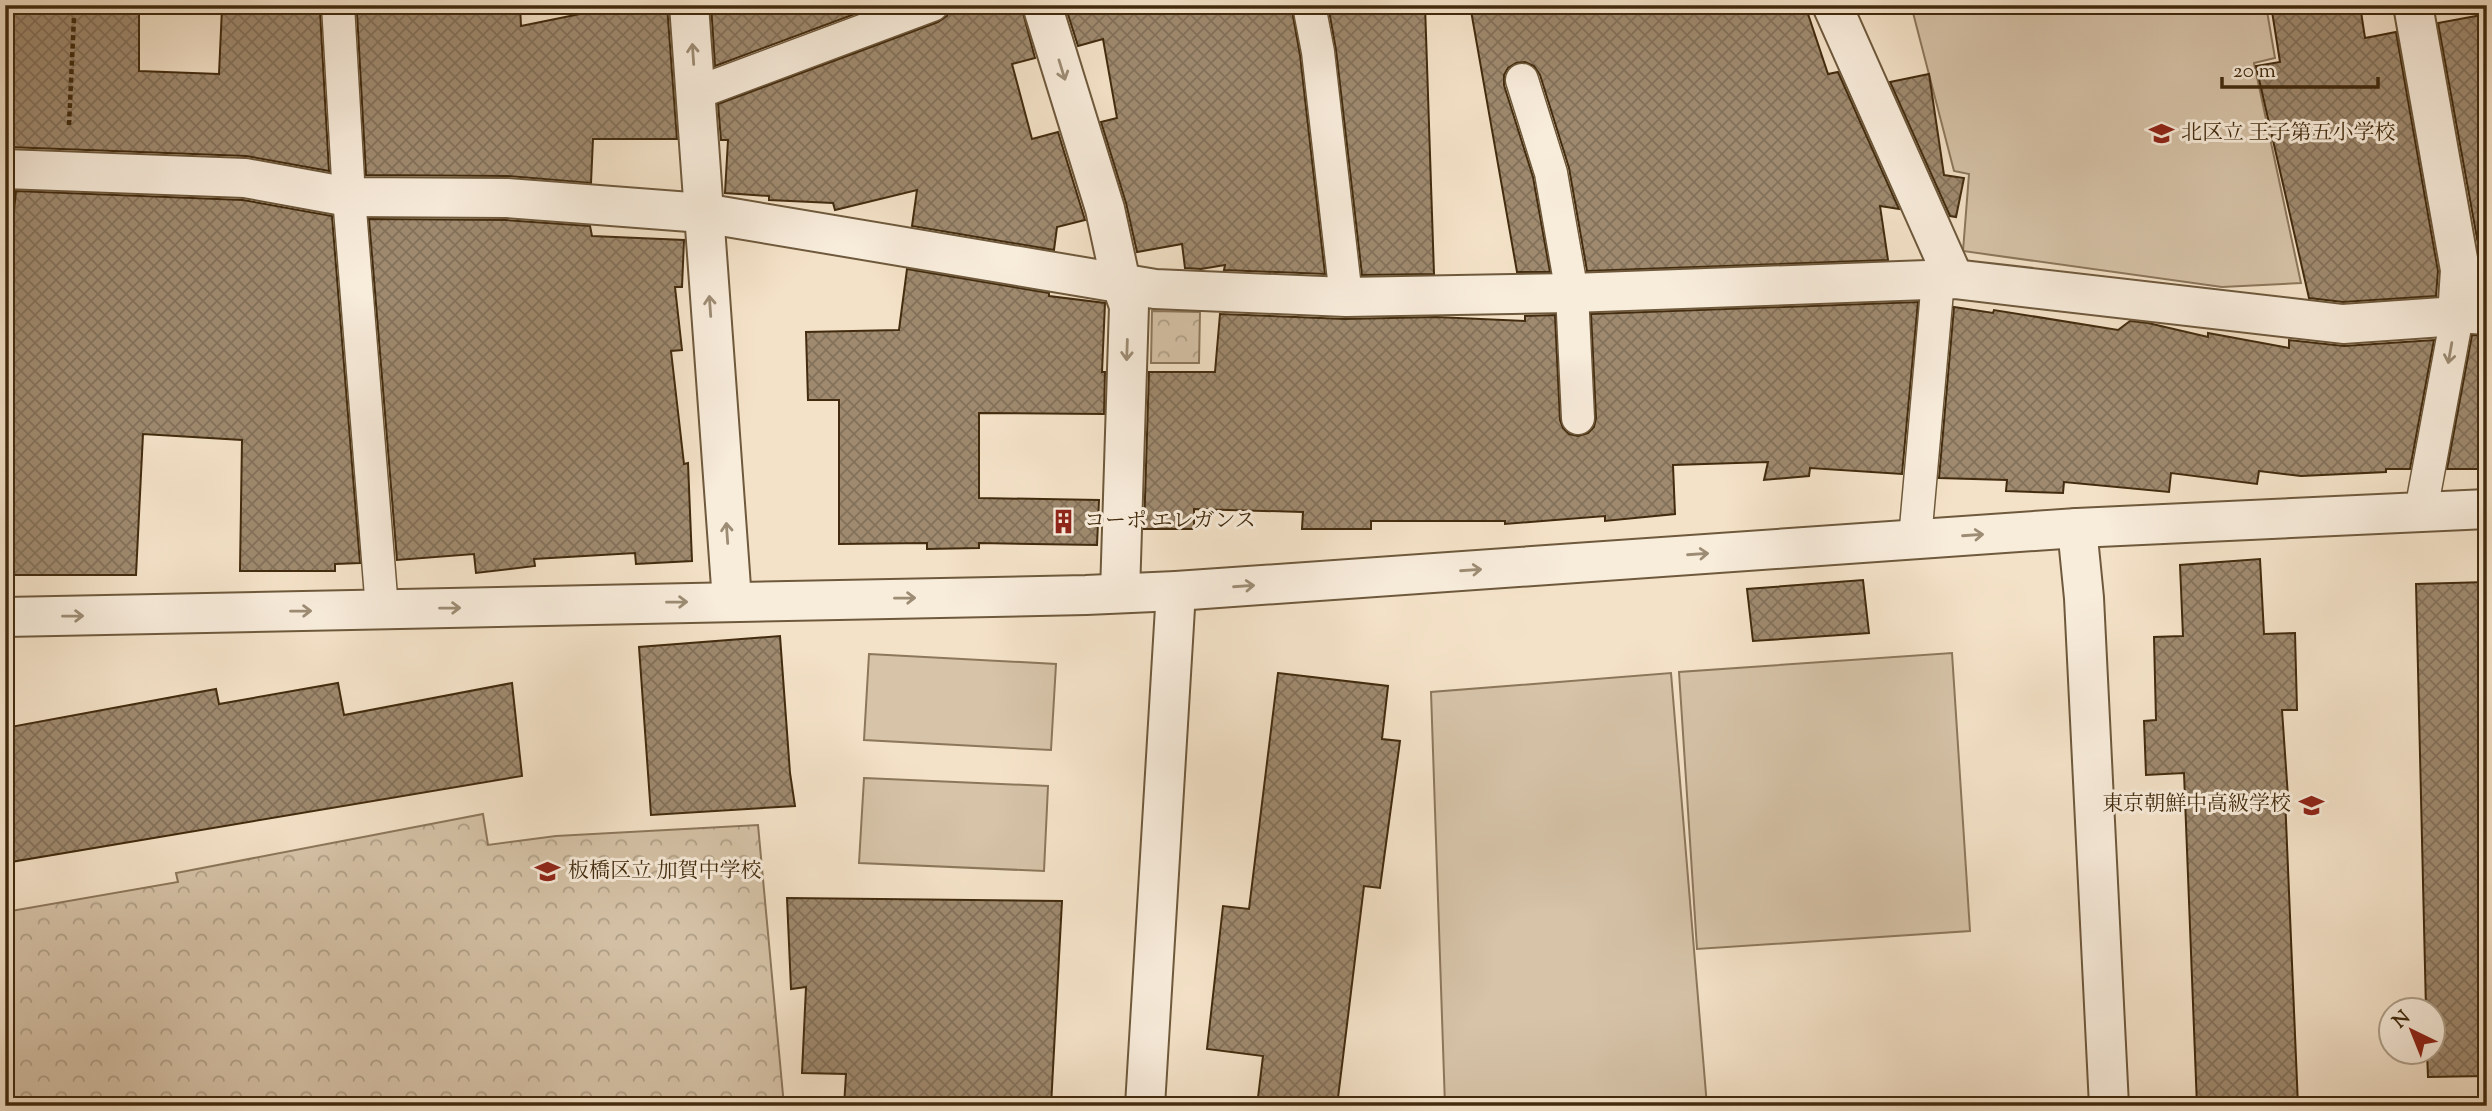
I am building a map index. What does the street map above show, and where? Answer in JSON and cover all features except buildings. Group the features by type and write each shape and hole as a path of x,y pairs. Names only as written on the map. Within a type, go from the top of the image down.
{"street":[{"path":"689,5 732,601"},
{"path":"1042,5 1105,209 1121,283 1129,306 1120,593"},
{"path":"1832,5 1946,280"},
{"path":"5,169 245,178 349,197 507,198 703,213 1155,289 1346,297 1946,280 2343,324 2472,317 2460,270 2413,5"},
{"path":"5,617 1176,591 2077,527 2487,509"},
{"path":"2077,527 2084,598 2109,1106"},
{"path":"1145,1106 1176,591"}],"lane":[{"path":"338,5 349,197 382,609"},
{"path":"696,93 932,5"},
{"path":"1309,5 1318,52 1346,297"},
{"path":"1522,80 1551,173 1572,292 1578,418"},
{"path":"1915,539 1946,280"},
{"path":"2421,511 2472,317"}],"path":[{"path":"69,119 74,17"}],"green space":[{"name":"北区立 王子第五小学校","path":"1911,5 2266,5 2275,58 2254,63 2301,283 2222,287 1963,251 1969,174 1954,171"},
{"path":"1152,311 1200,312 1199,363 1151,363"},
{"path":"1952,653 1970,931 1697,949 1679,672"},
{"path":"869,654 1056,664 1051,750 864,740"},
{"path":"1671,673 1707,1106 1445,1106 1431,692"},
{"path":"864,778 1048,786 1044,871 859,863"},
{"path":"483,814 488,845 556,836 758,825 784,1106 5,1106 5,912 178,882 176,873"}],"place":[{"name":"北区立 王子第五小学校","path":"2161,134"},
{"name":"コーポ エレガンス","path":"1064,522"},
{"name":"東京朝鮮中高級学校","path":"2311,805"},
{"name":"板橋区立 加賀中学校","path":"548,872"}]}
